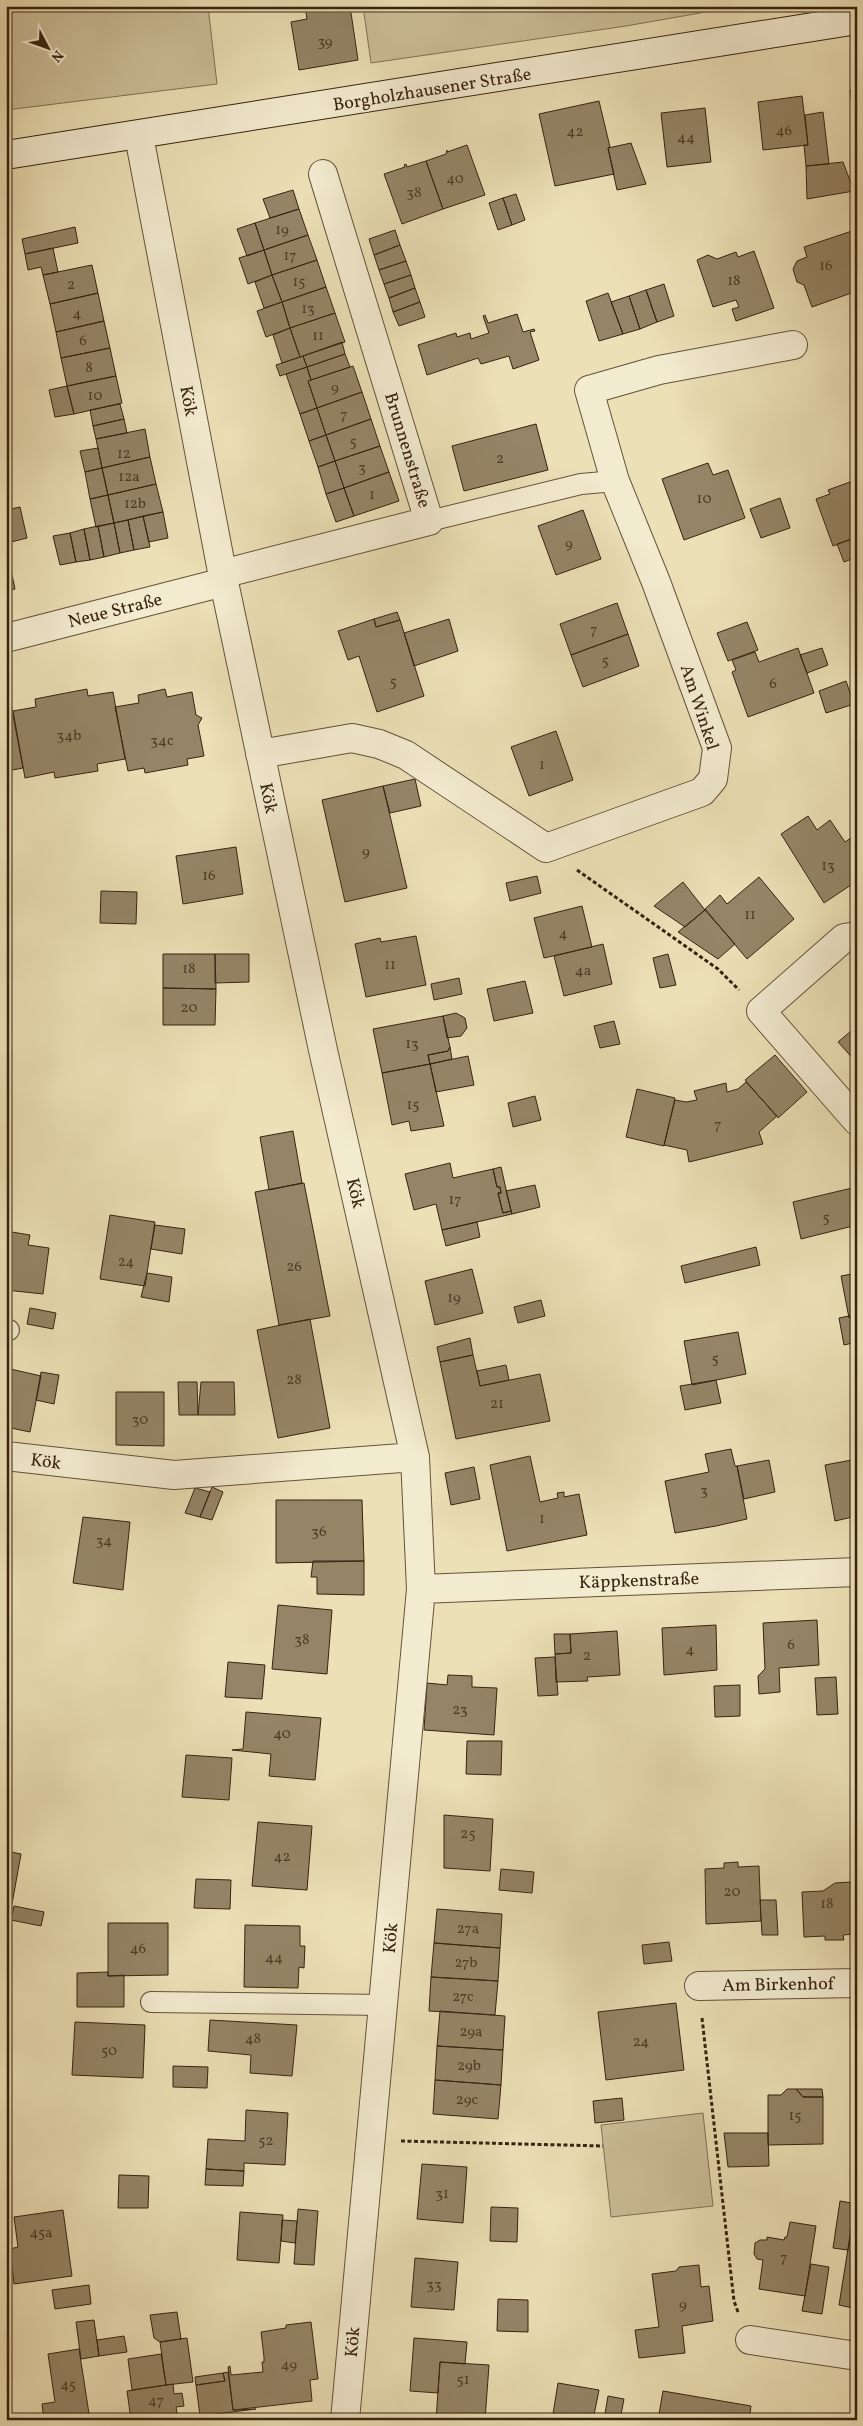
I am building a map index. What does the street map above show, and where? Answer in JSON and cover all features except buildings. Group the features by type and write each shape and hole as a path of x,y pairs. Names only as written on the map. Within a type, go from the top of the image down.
{"street":[{"name":"Borgholzhausener Straße","path":"6,155 139,136 857,20"},
{"name":"Kök","path":"139,136 223,578 323,1050 415,1456 422,1588 345,2420"},
{"name":"Brunnenstraße","path":"223,578 430,521 323,174"},
{"name":"Am Winkel","path":"546,848 702,792 713,780 716,767 717,748 656,582 615,480 589,390 659,370 793,345"},
{"name":"Neue Straße","path":"6,638 223,578"},
{"path":"260,754 352,738 380,744 406,755 546,848"},
{"path":"857,936 844,938 761,1011 857,1121"},
{"name":"Kök","path":"6,1456 174,1475 415,1456"},
{"name":"Käppkenstraße","path":"422,1588 857,1572"},
{"name":"Am Birkenhof","path":"699,1986 857,1983"},
{"path":"750,2340 857,2356"}],"lane":[{"path":"430,521 581,484 615,480"},
{"path":"152,2002 384,2005"}],"path":[{"path":"546,848 718,969 761,1011"},
{"path":"699,1986 734,2301 750,2340"},
{"path":"372,2140 603,2146"}],"shaded area":[{"path":"6,6 208,6 217,84 6,110"},
{"path":"363,6 740,6 626,26 371,63"},
{"path":"703,2113 713,2206 611,2217 601,2125"}]}
